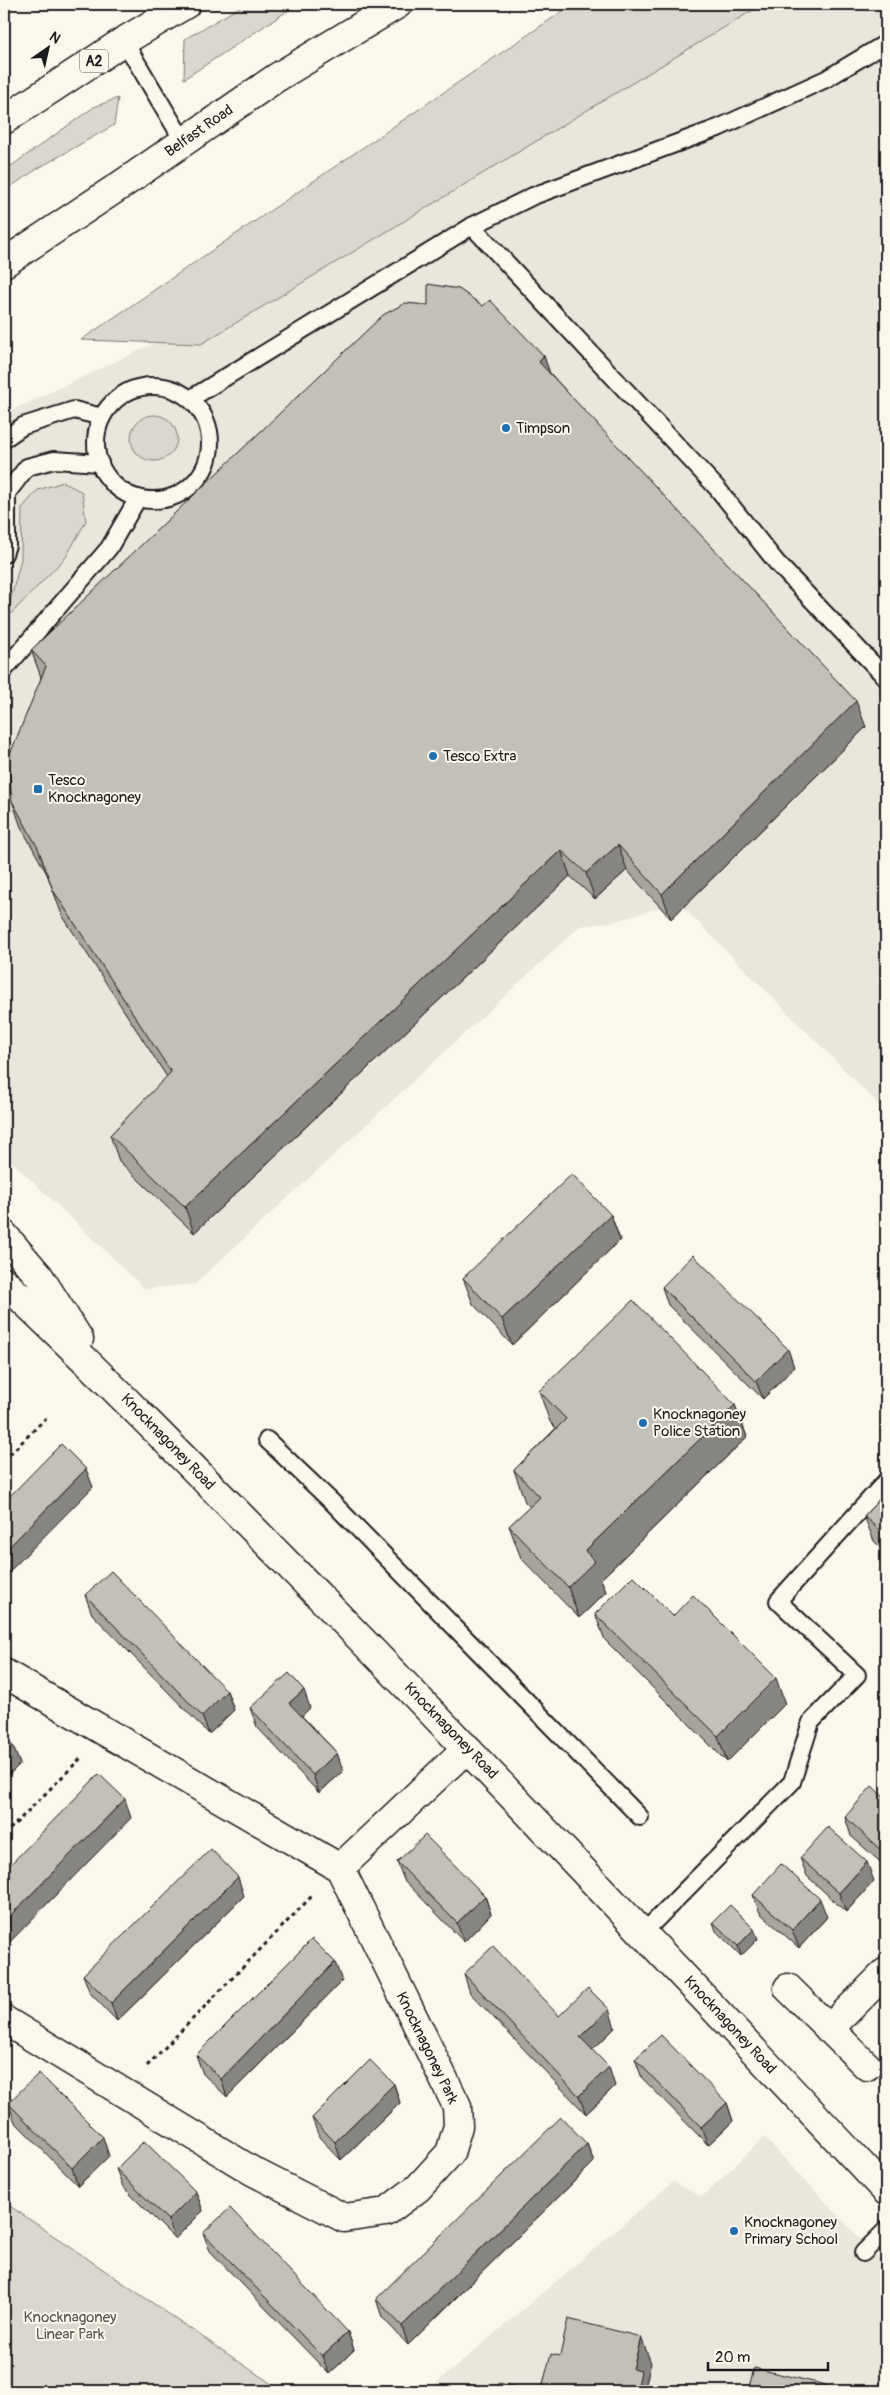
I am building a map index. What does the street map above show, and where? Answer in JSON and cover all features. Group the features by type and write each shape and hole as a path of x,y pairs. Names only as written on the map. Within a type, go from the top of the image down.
{"main road":[{"name":"A2","path":"4,120 124,41 186,4"},
{"name":"Belfast Road","path":"4,263 276,78 398,4"},
{"path":"4,1236 39,1276 100,1372"},
{"name":"Knocknagoney Road","path":"4,1282 100,1372 468,1748 644,1932 886,2191"},
{"path":"4,1673 340,1868 468,1748"},
{"name":"Knocknagoney Park","path":"4,2020 254,2172 344,2218 386,2212 418,2188 450,2153 458,2126 457,2106 340,1868"},
{"path":"829,2029 886,1972"},
{"path":"788,1988 867,2066"}],"lane":[{"path":"124,41 184,142"},
{"path":"190,400 472,226 533,196 718,128 826,79 886,43"},
{"path":"472,226 717,488 777,564 886,678"},
{"path":"142,387 159,387 175,390 190,400 202,413 208,430 210,449 206,466 196,482 181,494 164,500 138,498 128,495 113,484 105,475 100,463 96,448 97,432 102,417 113,403 126,393 142,387"},
{"path":"4,439 23,426 74,410 102,417"},
{"path":"4,554 7,545 7,494 27,467 54,460 100,463"},
{"path":"4,670 109,548 138,498"},
{"path":"267,1440 332,1503 640,1817"},
{"path":"644,1932 792,1782 811,1722 858,1675 778,1602 886,1481"},
{"path":"863,2253 886,2230"}],"path":[{"path":"4,1460 46,1418"},
{"path":"4,1835 106,1733"},
{"path":"121,2092 340,1868"}],"shaded area":[{"path":"761,4 886,4 886,1112 678,902 612,922 580,926 195,1284 145,1289 4,1154 4,414 352,250 468,171 611,95"},
{"name":"Knocknagoney Primary School","path":"764,2137 886,2266 886,2391 427,2391 673,2182 702,2197"}],"green space":[{"path":"245,4 298,4 184,79 185,39"},
{"path":"573,4 763,4 201,344 81,340"},
{"path":"118,98 114,125 37,169 4,191 4,171 94,107"},
{"path":"154,415 167,419 173,425 177,438 173,451 167,457 154,461 141,457 135,451 131,438 135,425 141,419"},
{"path":"63,482 82,492 86,521 66,557 6,619 21,559 22,508 38,490"},
{"name":"Knocknagoney Linear Park","path":"4,2202 282,2391 4,2391"}],"building":[{"name":"Tesco Extra","path":"428,284 459,289 483,306 490,300 544,356 539,362 856,701 662,894 618,845 586,873 561,850 185,1207 110,1135 171,1072 53,890 38,848 12,801 8,759 46,666 31,650 383,315 405,303 428,305"},
{"path":"572,1174 611,1215 502,1319 463,1278"},
{"path":"693,1255 788,1349 756,1381 662,1287"},
{"path":"633,1300 735,1405 585,1551 595,1561 568,1587 509,1526 540,1497 514,1470 566,1419 539,1391"},
{"path":"61,1444 86,1469 4,1552 4,1502"},
{"path":"886,1492 886,1536 864,1516"},
{"path":"111,1571 227,1691 202,1716 85,1595"},
{"path":"633,1576 673,1616 693,1595 776,1678 718,1736 595,1614"},
{"path":"289,1673 304,1690 289,1703 337,1753 313,1775 250,1708"},
{"path":"4,1737 13,1746 4,1755"},
{"path":"99,1774 125,1799 4,1922 4,1871"},
{"path":"872,1786 886,1799 886,1850 884,1853 845,1817"},
{"path":"828,1827 867,1862 839,1893 800,1858"},
{"path":"425,1835 485,1896 457,1923 397,1862"},
{"path":"211,1849 238,1877 111,2003 83,1975"},
{"path":"781,1864 820,1899 792,1930 753,1895"},
{"path":"730,1905 754,1929 738,1946 713,1922"},
{"path":"312,1939 335,1962 221,2079 196,2055"},
{"path":"493,1946 559,2016 588,1988 609,2009 580,2037 609,2067 579,2096 464,1974"},
{"path":"661,2035 727,2103 701,2127 635,2059"},
{"path":"370,2060 394,2084 335,2142 312,2118"},
{"path":"39,2073 103,2137 72,2168 8,2103"},
{"path":"561,2117 587,2144 402,2326 376,2299"},
{"path":"144,2141 196,2192 168,2220 116,2169"},
{"path":"230,2208 348,2332 322,2356 203,2233"},
{"path":"568,2319 641,2337 633,2369 641,2371 637,2391 541,2391 551,2354 560,2356"},
{"path":"754,2368 826,2385 825,2391 748,2391"},
{"path":"499,2383 534,2391 497,2391"}],"place":[{"name":"Timpson","path":"506,428"},
{"name":"Tesco Extra","path":"433,756"},
{"name":"Tesco Knocknagoney","path":"38,789"},
{"name":"Knocknagoney Police Station","path":"643,1423"},
{"name":"Knocknagoney Primary School","path":"734,2231"}]}
